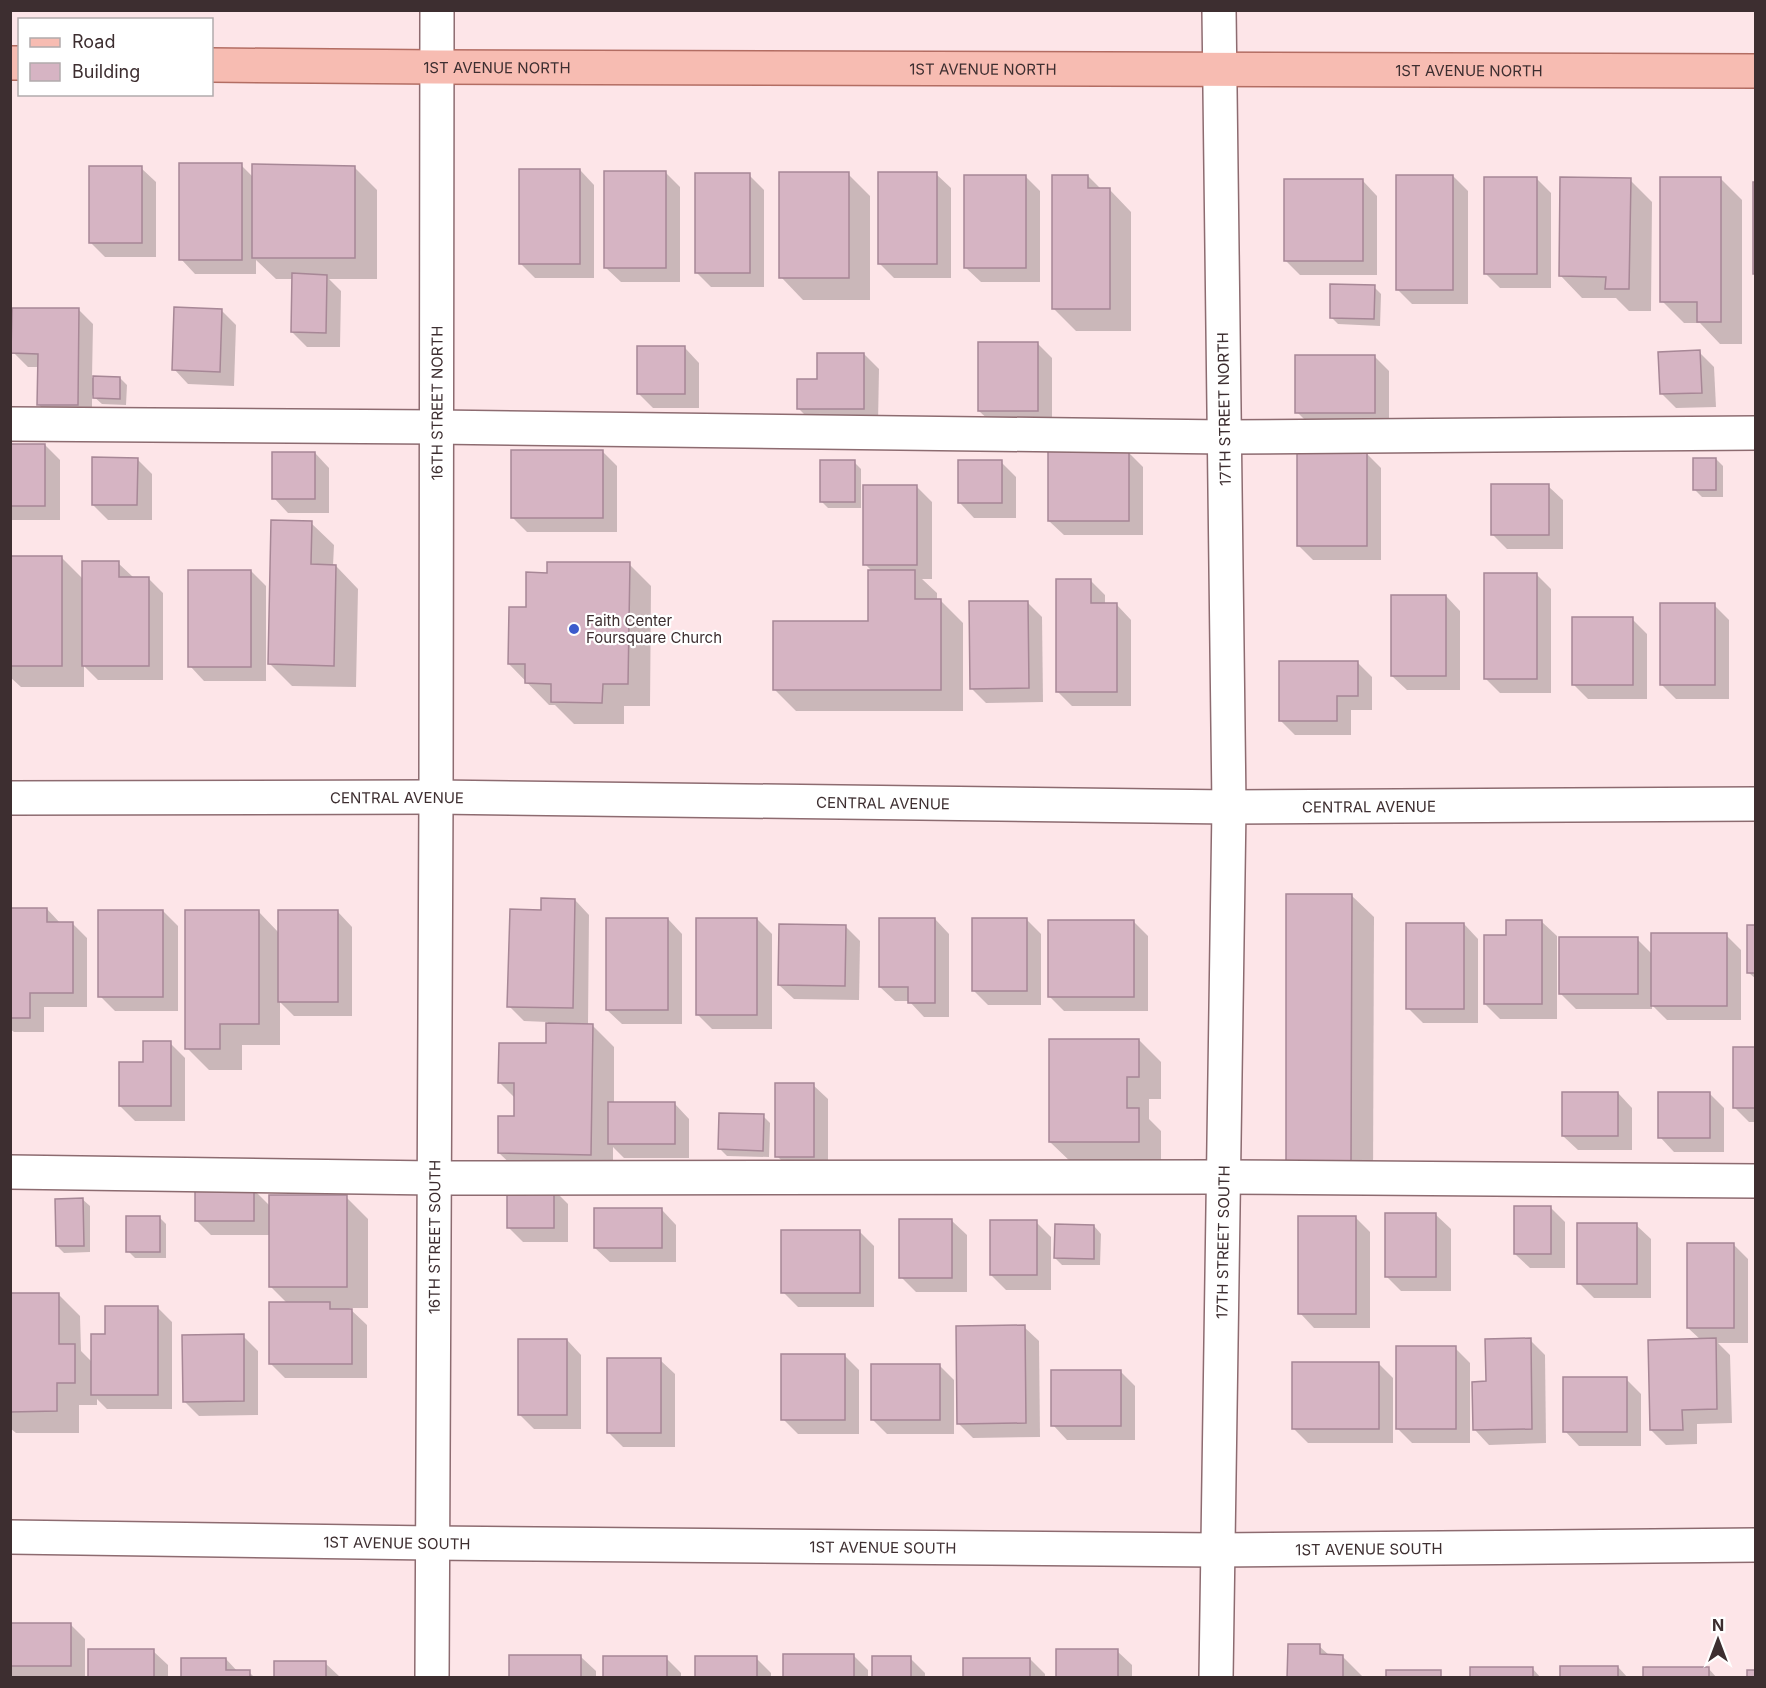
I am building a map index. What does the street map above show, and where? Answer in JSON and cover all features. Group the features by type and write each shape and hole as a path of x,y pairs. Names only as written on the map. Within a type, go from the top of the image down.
{"main road":[{"name":"1ST AVENUE NORTH","path":"213,65 1755,71"}],"street":[{"name":"16TH STREET NORTH","path":"436,797 437,10"},
{"name":"17TH STREET NORTH","path":"1219,10 1229,807"},
{"path":"10,424 1224,437 1755,433"},
{"name":"CENTRAL AVENUE","path":"10,798 436,797 1229,807 1755,804"},
{"name":"16TH STREET SOUTH","path":"432,1677 436,797"},
{"name":"17TH STREET SOUTH","path":"1216,1677 1229,807"},
{"path":"10,1172 434,1178 1223,1177 1755,1181"},
{"name":"1ST AVENUE SOUTH","path":"10,1537 1217,1550 1755,1545"}],"building":[{"path":"179,163 242,163 242,260 179,260"},
{"path":"252,164 355,166 355,258 252,258"},
{"path":"89,166 142,166 142,243 89,243"},
{"path":"519,169 580,169 580,264 519,264"},
{"path":"604,171 666,171 666,268 604,268"},
{"path":"779,172 849,172 849,278 779,278"},
{"path":"878,172 937,172 937,264 878,264"},
{"path":"695,173 750,173 750,273 695,273"},
{"path":"964,175 1026,175 1026,268 964,268"},
{"path":"1052,175 1088,175 1088,188 1110,188 1110,309 1052,309"},
{"path":"1396,175 1453,175 1453,290 1396,290"},
{"path":"1484,177 1537,177 1537,274 1484,274"},
{"path":"1560,177 1631,178 1629,289 1605,289 1606,277 1559,276"},
{"path":"1660,177 1721,177 1721,322 1697,322 1697,302 1660,302"},
{"path":"1284,179 1363,179 1363,261 1284,261"},
{"path":"1753,182 1756,182 1756,274 1753,274"},
{"path":"292,273 327,275 326,333 291,332"},
{"path":"1330,284 1375,285 1374,319 1330,318"},
{"path":"174,307 222,309 220,372 172,370"},
{"path":"12,308 79,308 78,405 37,405 38,354 11,353"},
{"path":"978,342 1038,342 1038,411 978,411"},
{"path":"637,346 685,346 685,394 637,394"},
{"path":"1700,350 1702,393 1660,394 1658,352"},
{"path":"817,353 864,353 864,409 797,409 797,379 817,379"},
{"path":"1295,355 1375,355 1375,413 1295,413"},
{"path":"93,376 120,377 120,399 93,398"},
{"path":"10,444 45,444 45,506 10,506"},
{"path":"511,450 603,450 603,518 511,518"},
{"path":"1048,451 1129,451 1129,521 1048,521"},
{"path":"272,452 315,452 315,499 272,499"},
{"path":"1297,452 1367,452 1367,546 1297,546"},
{"path":"92,457 138,458 137,505 92,505"},
{"path":"1693,458 1716,458 1716,490 1693,490"},
{"path":"820,460 855,460 855,502 820,502"},
{"path":"958,460 1002,460 1002,503 958,503"},
{"path":"1491,484 1549,484 1549,535 1491,535"},
{"path":"863,485 917,485 917,565 863,565"},
{"path":"271,520 312,521 311,564 336,565 334,666 268,664"},
{"path":"10,556 62,556 62,666 10,666"},
{"path":"82,561 119,561 119,577 149,577 149,666 82,666"},
{"path":"547,562 630,562 628,684 603,684 602,703 551,702 551,684 525,683 525,664 508,664 509,607 526,607 526,572 547,573"},
{"path":"188,570 251,570 251,667 188,667"},
{"path":"868,570 915,570 915,599 941,599 941,690 773,690 773,621 868,621"},
{"path":"1484,573 1537,573 1537,679 1484,679"},
{"path":"1056,579 1091,579 1091,603 1117,603 1117,692 1056,692"},
{"path":"1391,595 1446,595 1446,676 1391,676"},
{"path":"969,601 1028,601 1029,688 970,689"},
{"path":"1660,603 1715,603 1715,685 1660,685"},
{"path":"1572,617 1633,617 1633,685 1572,685"},
{"path":"1279,661 1358,661 1358,696 1337,696 1337,721 1279,721"},
{"path":"1286,894 1352,894 1351,1164 1286,1164"},
{"path":"541,898 575,899 573,1008 507,1007 510,909 541,910"},
{"path":"10,908 47,908 47,922 73,922 73,993 30,993 30,1018 10,1018"},
{"path":"98,910 163,910 163,997 98,997"},
{"path":"185,910 259,910 259,1024 220,1024 220,1049 185,1049"},
{"path":"278,910 338,910 338,1002 278,1002"},
{"path":"606,918 668,918 668,1010 606,1010"},
{"path":"696,918 757,918 757,1015 696,1015"},
{"path":"879,918 935,918 935,1003 908,1003 908,987 879,987"},
{"path":"972,918 1027,918 1027,991 972,991"},
{"path":"1048,920 1134,920 1134,997 1048,997"},
{"path":"1506,920 1542,920 1542,1004 1484,1004 1484,935 1506,935"},
{"path":"1406,923 1464,923 1464,1009 1406,1009"},
{"path":"779,924 846,925 845,986 778,985"},
{"path":"1747,925 1756,925 1756,973 1747,973"},
{"path":"1651,933 1727,933 1727,1006 1651,1006"},
{"path":"1559,937 1638,937 1638,994 1559,994"},
{"path":"546,1023 593,1024 591,1155 498,1153 498,1116 514,1116 514,1083 498,1083 499,1043 546,1043"},
{"path":"1049,1039 1139,1039 1139,1077 1127,1077 1127,1108 1139,1108 1139,1142 1049,1142"},
{"path":"143,1041 171,1041 171,1106 119,1106 119,1062 143,1062"},
{"path":"1733,1047 1756,1047 1756,1108 1733,1108"},
{"path":"775,1083 814,1083 814,1157 775,1157"},
{"path":"1562,1092 1618,1092 1618,1136 1562,1136"},
{"path":"1658,1092 1710,1092 1710,1138 1658,1138"},
{"path":"608,1102 675,1102 675,1144 608,1144"},
{"path":"719,1113 764,1114 763,1151 718,1149"},
{"path":"195,1188 254,1188 254,1221 195,1221"},
{"path":"507,1188 554,1188 554,1228 507,1228"},
{"path":"269,1195 347,1195 347,1287 269,1287"},
{"path":"83,1198 84,1246 56,1246 55,1199"},
{"path":"1514,1206 1551,1206 1551,1254 1514,1254"},
{"path":"594,1208 662,1208 662,1248 594,1248"},
{"path":"1385,1213 1436,1213 1436,1277 1385,1277"},
{"path":"126,1216 160,1216 160,1252 126,1252"},
{"path":"1298,1216 1356,1216 1356,1314 1298,1314"},
{"path":"899,1219 952,1219 952,1278 899,1278"},
{"path":"990,1220 1037,1220 1037,1275 990,1275"},
{"path":"1577,1223 1637,1223 1637,1284 1577,1284"},
{"path":"1055,1224 1094,1225 1094,1259 1054,1258"},
{"path":"781,1230 860,1230 860,1293 781,1293"},
{"path":"1687,1243 1734,1243 1734,1328 1687,1328"},
{"path":"10,1293 59,1293 59,1344 75,1344 75,1383 57,1383 57,1411 10,1412"},
{"path":"269,1302 330,1302 330,1309 352,1309 352,1364 269,1364"},
{"path":"105,1306 158,1306 158,1395 91,1395 91,1334 105,1334"},
{"path":"1025,1325 1026,1423 957,1424 956,1326"},
{"path":"244,1334 244,1401 183,1402 182,1335"},
{"path":"1531,1338 1532,1429 1473,1430 1472,1382 1486,1381 1485,1339"},
{"path":"1716,1338 1717,1409 1682,1410 1683,1430 1650,1430 1648,1340"},
{"path":"518,1339 567,1339 567,1415 518,1415"},
{"path":"1396,1346 1456,1346 1456,1429 1396,1429"},
{"path":"781,1354 845,1354 845,1420 781,1420"},
{"path":"607,1358 661,1358 661,1433 607,1433"},
{"path":"1292,1362 1379,1362 1379,1429 1292,1429"},
{"path":"871,1364 940,1364 940,1420 871,1420"},
{"path":"1051,1370 1121,1370 1121,1426 1051,1426"},
{"path":"1563,1377 1627,1377 1627,1432 1563,1432"},
{"path":"10,1623 71,1623 71,1666 10,1666"},
{"path":"1288,1644 1320,1644 1320,1654 1343,1655 1343,1678 1287,1678"},
{"path":"88,1649 154,1649 154,1678 88,1678"},
{"path":"1056,1649 1118,1649 1118,1678 1056,1678"},
{"path":"783,1654 854,1654 854,1678 783,1678"},
{"path":"509,1655 581,1655 581,1678 509,1678"},
{"path":"603,1656 667,1656 667,1678 603,1678"},
{"path":"695,1656 757,1656 757,1678 695,1678"},
{"path":"872,1656 911,1656 911,1678 872,1678"},
{"path":"181,1658 226,1658 226,1670 250,1670 250,1678 181,1678"},
{"path":"963,1658 1030,1658 1030,1678 963,1678"},
{"path":"274,1661 326,1661 326,1678 274,1678"},
{"path":"1560,1666 1618,1666 1618,1678 1560,1678"},
{"path":"1470,1667 1533,1667 1533,1678 1470,1678"},
{"path":"1643,1667 1709,1667 1709,1678 1643,1678"},
{"path":"1386,1670 1441,1670 1441,1678 1386,1678"},
{"path":"1747,1670 1756,1670 1756,1678 1747,1678"}],"place":[{"name":"Faith Center Foursquare Church","path":"574,629"}]}
